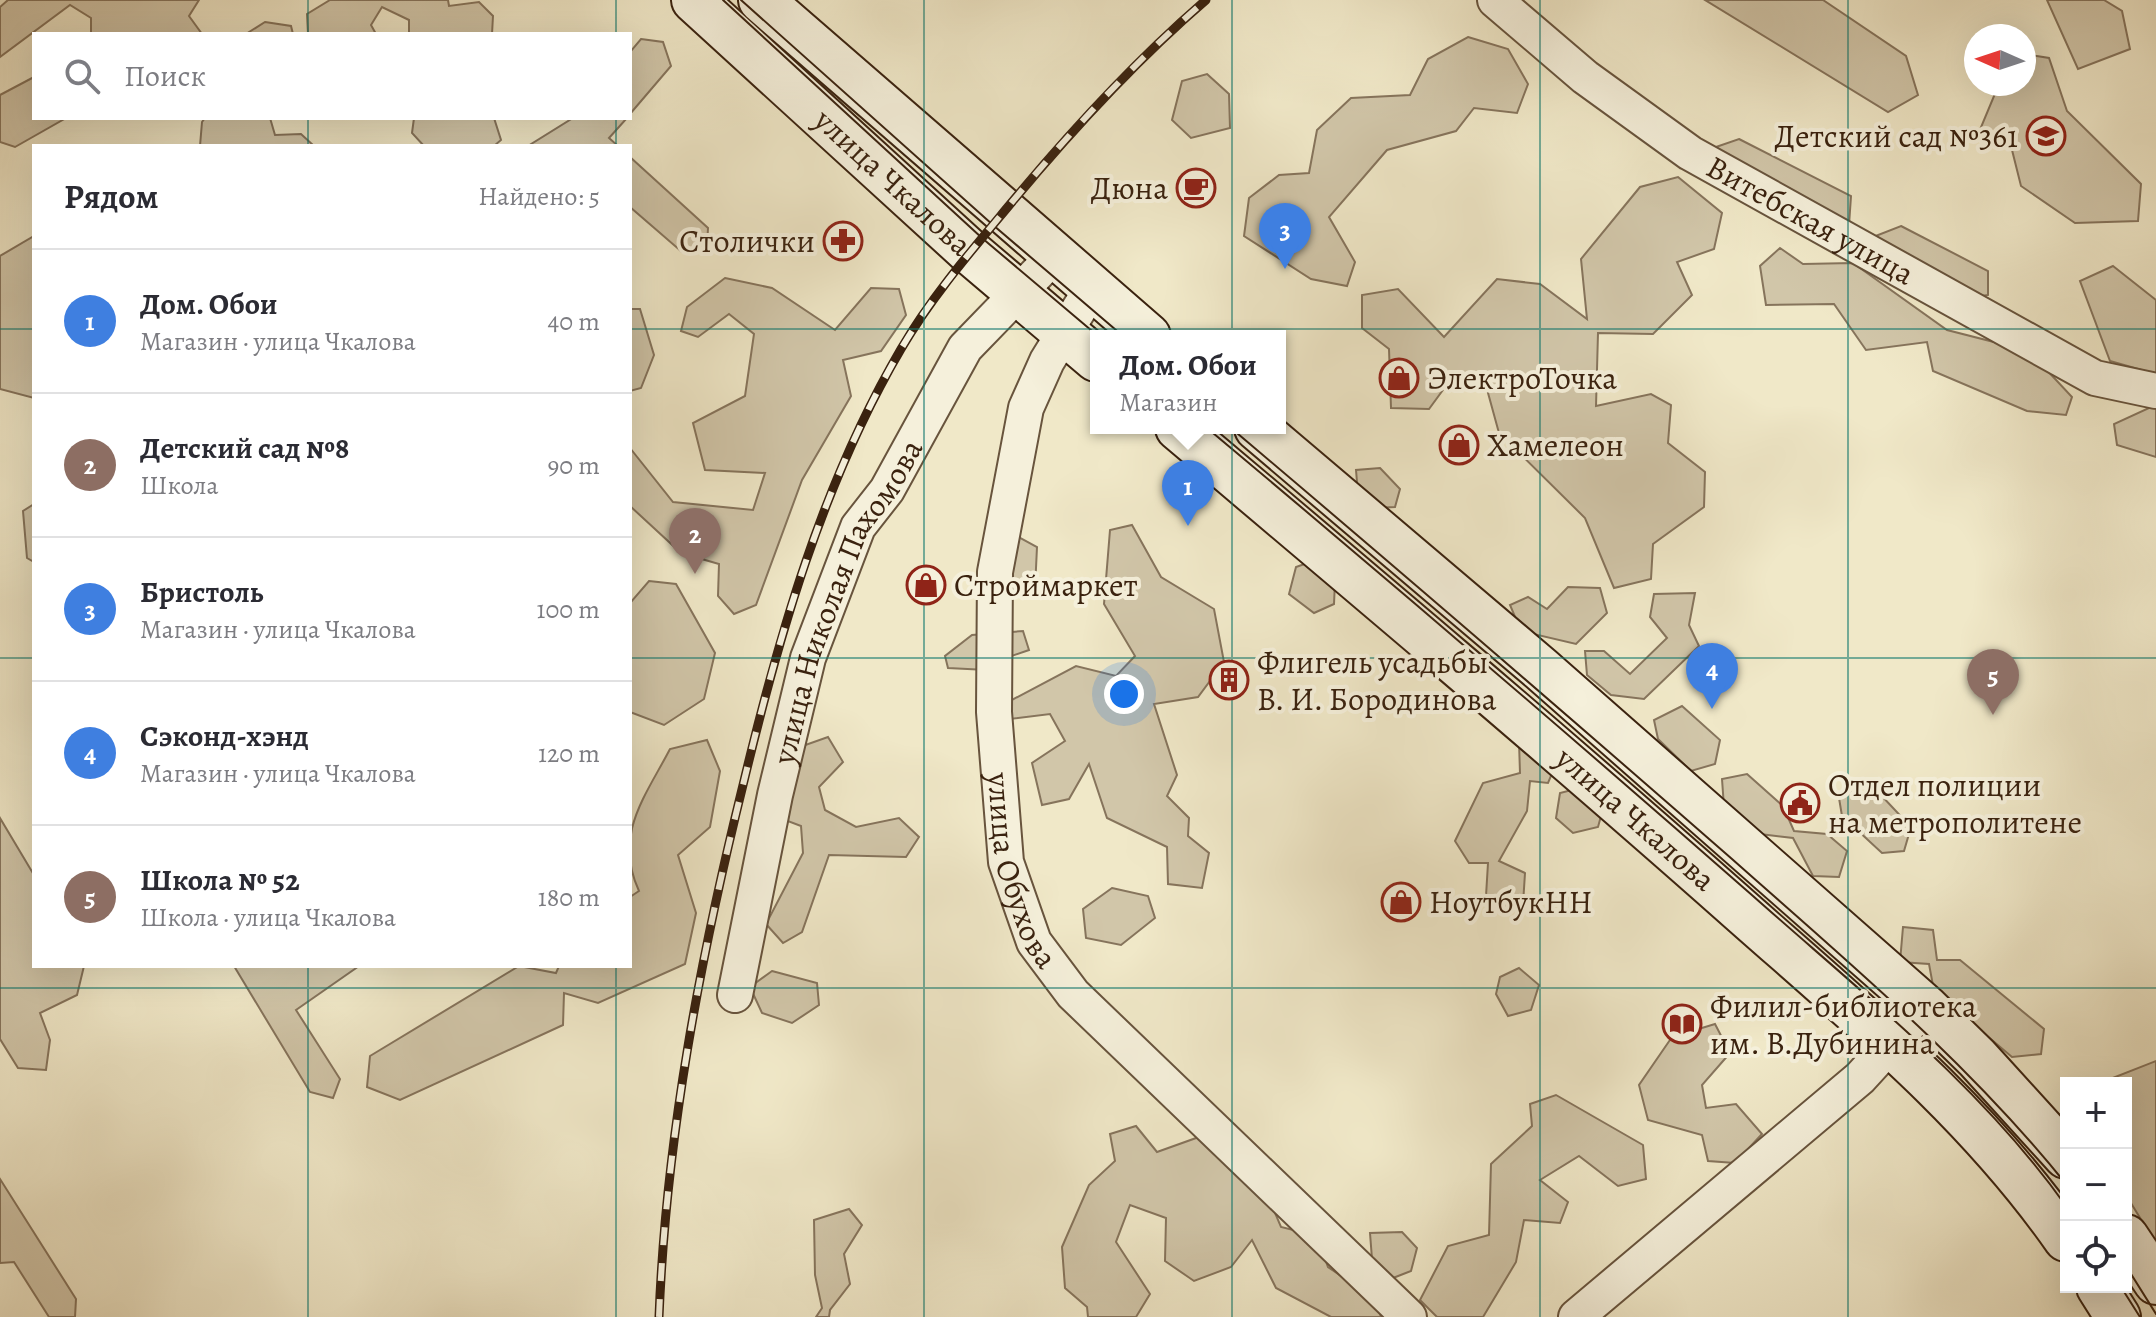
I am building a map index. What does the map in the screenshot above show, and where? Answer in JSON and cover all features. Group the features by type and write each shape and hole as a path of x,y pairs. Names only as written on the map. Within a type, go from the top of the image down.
{"main road":[{"name":"улица Чкалова","path":"694,0 1080,346"},
{"name":"улица Чкалова","path":"761,0 1141,330"},
{"name":"улица Чкалова","path":"1185,434 1504,702 1891,1044 1991,1142 2060,1231"},
{"name":"улица Чкалова","path":"1264,434 1541,669 1925,1007 1988,1069 2060,1149"},
{"path":"2132,1246 2156,1282"},
{"path":"2103,1293 2118,1317"}],"street":[{"name":"Витебская улица","path":"1495,0 1585,77 1690,153 2095,378 2156,391"},
{"name":"улица Николая Пахомова","path":"735,995 775,795 808,658 858,527 887,490 965,348 1054,256"},
{"name":"улица Обухова","path":"1092,288 1080,346 1026,408 995,572 994,712 1006,862 1034,942 1073,994 1409,1317"},
{"path":"1576,1317 1860,1078 1925,1007"}],"shaded area":[{"path":"8,0 199,0 189,16 201,32 91,32 91,18 70,5 0,57 0,7"},
{"path":"330,0 448,0 449,6 479,2 493,16 492,32 409,32 409,20 382,7 371,25 375,32 308,32 307,14"},
{"path":"1705,0 1823,0 1906,56 1918,95 1888,112"},
{"path":"2047,0 2104,0 2122,11 2130,49 2078,69"},
{"path":"265,22 291,26 292,32 249,32"},
{"path":"1468,37 1508,49 1528,84 1517,113 1474,108 1456,131 1387,150 1329,217 1355,262 1347,286 1311,279 1244,236 1249,198 1279,175 1309,173 1317,130 1351,98 1410,95 1428,59"},
{"path":"641,39 663,42 671,66 632,112 632,50"},
{"path":"2036,56 2049,58 2067,111 2141,184 2138,221 2075,223 2021,186 2012,150 1979,132 1994,96 2036,96"},
{"path":"1207,74 1229,94 1230,128 1191,138 1172,120 1182,81"},
{"path":"32,78 32,120 62,120 15,147 0,142 0,95"},
{"path":"271,120 275,135 301,134 312,144 200,144 202,122"},
{"path":"414,120 495,120 501,140 496,144 422,144 412,133"},
{"path":"570,120 625,120 609,138 616,144 531,144"},
{"path":"1739,139 1851,196 1849,225 1713,148"},
{"path":"632,159 708,228 707,247 682,252 632,209"},
{"path":"1678,177 1722,213 1714,249 1677,262 1692,295 1653,334 1598,333 1596,406 1651,394 1671,405 1668,443 1705,472 1704,507 1653,544 1651,579 1614,588 1585,518 1499,433 1485,382 1451,379 1429,409 1391,408 1389,349 1362,328 1362,295 1398,289 1444,337 1497,279 1540,284 1587,319 1581,259 1640,187"},
{"path":"1901,226 1988,271 1988,295 1968,298 1873,237"},
{"path":"32,237 32,397 0,389 0,256"},
{"path":"1780,248 1803,264 1853,263 1947,330 2029,351 2072,397 2066,415 2027,411 1933,371 1927,342 1866,350 1834,304 1766,305 1760,266"},
{"path":"2113,266 2156,300 2156,374 2110,361 2080,281"},
{"path":"725,278 772,288 835,330 871,288 899,289 906,315 881,351 843,360 851,396 802,480 756,605 734,614 718,596 719,564 681,553 632,508 632,451 673,502 753,510 765,473 705,470 693,423 745,396 754,334 729,314 698,337 681,331 687,307"},
{"path":"632,309 640,309 654,355 641,388 632,390"},
{"path":"2151,407 2156,408 2156,457 2117,445 2114,424"},
{"path":"1380,468 1400,489 1395,507 1374,508 1358,494 1356,470"},
{"path":"32,505 32,561 27,558 23,511"},
{"path":"1132,525 1161,577 1214,609 1224,662 1198,697 1154,704 1177,775 1167,796 1189,818 1188,836 1209,853 1202,888 1168,884 1167,847 1107,818 1089,764 1069,799 1042,805 1032,763 1065,741 1050,714 1010,719 1008,702 1076,666 1116,676 1135,656 1104,604 1110,530"},
{"path":"1015,535 1037,547 1035,589 1007,596"},
{"path":"1313,561 1335,582 1334,604 1314,613 1289,594 1296,567"},
{"path":"649,581 676,584 715,653 704,699 664,725 632,713 632,601"},
{"path":"1568,587 1600,588 1607,613 1576,644 1521,631 1510,605 1528,597 1547,609"},
{"path":"1695,593 1689,625 1699,646 1644,699 1611,695 1587,675 1585,651 1604,651 1630,674 1667,638 1650,617 1654,594"},
{"path":"1023,631 1029,650 994,662 987,670 948,668 945,656 972,635"},
{"path":"1682,706 1720,740 1715,764 1691,771 1658,739 1654,720"},
{"path":"828,737 843,762 819,787 825,810 856,827 899,818 919,837 906,857 829,855 802,932 783,943 766,924 803,853 801,826 777,817 794,749"},
{"path":"707,740 720,771 710,827 678,855 696,913 685,964 598,1003 564,993 563,1025 400,1100 367,1087 370,1056 516,968 556,973 558,968 632,968 632,896 639,891 632,871 632,830 642,800 670,749"},
{"path":"1519,742 1559,757 1548,783 1530,781 1527,811 1499,861 1525,873 1523,904 1503,910 1486,896 1488,863 1469,863 1455,841 1483,783 1520,773"},
{"path":"1747,774 1783,806 1794,831 1827,834 1847,851 1839,877 1813,876 1793,838 1760,834 1724,807 1722,779"},
{"path":"1587,786 1604,805 1598,827 1573,833 1556,818 1560,793"},
{"path":"1838,792 1879,793 1911,827 1904,851 1882,853 1842,816"},
{"path":"0,818 32,872 32,968 84,968 77,995 40,1013 50,1040 46,1070 18,1068 0,1039"},
{"path":"1112,888 1148,896 1155,918 1121,945 1086,938 1083,909"},
{"path":"1903,927 1933,930 1937,960 1960,960 2044,1029 2041,1054 2012,1057 1934,991 1929,964 1900,962"},
{"path":"235,968 356,968 296,1010 340,1079 333,1098 310,1092"},
{"path":"1519,968 1539,985 1531,1010 1508,1016 1496,994 1500,977"},
{"path":"772,971 817,983 819,1005 792,1023 762,1013 750,987"},
{"path":"1715,1024 1730,1053 1702,1085 1706,1108 1736,1104 1762,1134 1735,1163 1708,1161 1702,1135 1648,1120 1639,1085 1672,1037"},
{"path":"2156,1061 2156,1244 2132,1205 2132,1077 2115,1077"},
{"path":"1556,1095 1643,1145 1646,1179 1618,1186 1579,1156 1540,1180 1568,1202 1560,1223 1524,1220 1516,1262 1483,1317 1437,1317 1420,1300 1448,1246 1489,1235 1491,1164 1532,1126 1530,1104"},
{"path":"1136,1126 1157,1152 1199,1137 1266,1192 1281,1227 1317,1236 1328,1267 1376,1300 1381,1317 1331,1317 1276,1288 1252,1240 1231,1267 1194,1281 1165,1261 1166,1218 1130,1205 1116,1242 1150,1294 1136,1317 1088,1317 1087,1307 1065,1288 1062,1247 1089,1185 1115,1161 1110,1134"},
{"path":"0,1179 76,1299 75,1317 49,1317 14,1262 0,1263"},
{"path":"849,1209 862,1225 844,1254 850,1284 830,1310 829,1317 816,1317 822,1308 815,1275 814,1220"},
{"path":"1402,1232 1417,1248 1411,1271 1393,1278 1372,1259 1370,1233"}],"tram line":[{"path":"723,0 982,238 1091,330"},
{"path":"741,0 993,225 1116,330"},
{"path":"1214,434 1550,719 1878,1005 1997,1121 2060,1198"},
{"path":"1238,434 1545,696 1863,975 1989,1096 2060,1177"},
{"path":"2132,1276 2156,1314"},
{"path":"2125,1293 2140,1317"}],"railway":[{"path":"659,1317 677,1116 699,983 727,850 788,617 848,453 901,349 953,274 1081,123 1154,47 1206,0"}],"place":[{"name":"Детский сад №361","path":"2046,136"},
{"name":"Дюна","path":"1196,188"},
{"name":"Столички","path":"843,241"},
{"name":"Бристоль","path":"1285,269"},
{"name":"ЭлектроТочка","path":"1399,378"},
{"name":"Хамелеон","path":"1459,445"},
{"name":"Дом. Обои","path":"1188,526"},
{"name":"Детский сад №8","path":"695,574"},
{"name":"Строймаркет","path":"926,585"},
{"name":"Флигель усадьбы В. И. Бородинова","path":"1229,680"},
{"name":"Сэконд-хэнд","path":"1712,709"},
{"name":"Школа № 52","path":"1993,715"},
{"name":"Отдел полиции на метрополитене","path":"1800,803"},
{"name":"НоутбукНН","path":"1401,902"},
{"name":"Филил-библиотека им. В.Дубинина","path":"1682,1024"}]}
